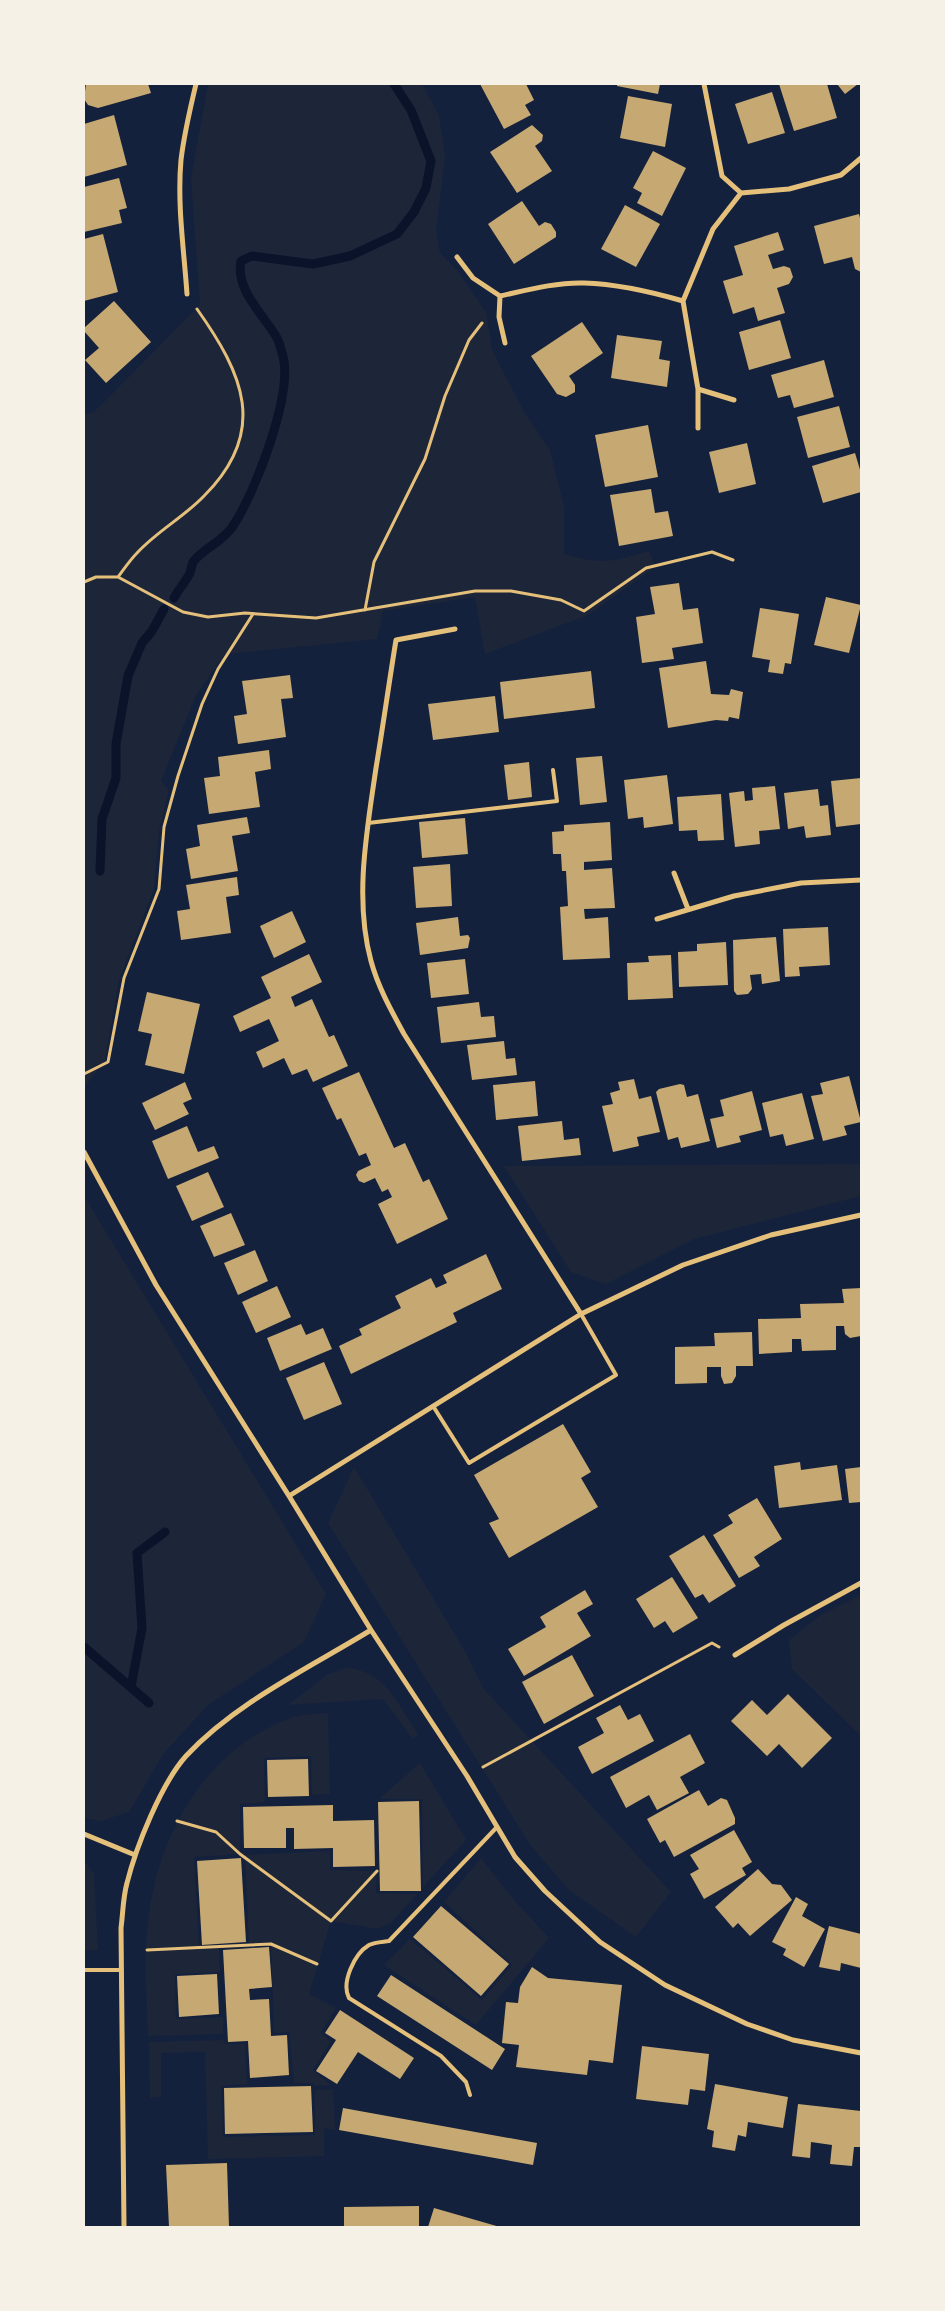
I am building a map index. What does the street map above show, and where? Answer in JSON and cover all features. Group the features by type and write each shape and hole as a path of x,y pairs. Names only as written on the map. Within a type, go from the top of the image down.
{"street":[{"path":"187,294 181,161 186,126 196,84"},
{"path":"704,84 722,176 741,193"},
{"path":"698,428 698,389 683,301 713,229 741,193 789,188 841,175 861,158"},
{"path":"457,257 473,278 500,296 540,288 584,283 652,292 683,301"},
{"path":"500,296 499,316 505,342"},
{"path":"698,389 734,400"},
{"path":"455,629 396,640 368,823 364,871 365,922 371,960 384,997 404,1034 580,1314"},
{"path":"674,873 688,909"},
{"path":"657,920 734,896 801,883 861,880"},
{"path":"84,1152 156,1285 371,1630 467,1776 515,1857 552,1897 600,1942 665,1985 747,2024 793,2040 861,2053"},
{"path":"289,1496 580,1314 692,1262 771,1235 861,1215"},
{"path":"735,1655 784,1625 861,1583"},
{"path":"124,2227 121,1928 126,1885 135,1855 159,1798 185,1758 218,1726 250,1703 371,1630"},
{"path":"84,1834 135,1855"}],"lane":[{"path":"368,823 557,801 553,770"},
{"path":"433,1406 469,1464 616,1375 580,1314"},
{"path":"470,2095 466,2082 441,2056 349,1998 346,1992 347,1979 360,1954 370,1945 389,1941 497,1827"},
{"path":"84,1970 122,1970"}],"path":[{"path":"118,577 136,553 203,497 219,479 236,452 244,414 238,379 222,344 187,294"},
{"path":"365,610 374,562 425,459 445,396 469,340 500,296"},
{"path":"84,582 96,578 118,577 183,612 208,617 253,614 316,618 475,592 512,591 561,600 584,610 646,568 712,552 733,560"},
{"path":"84,1074 108,1062 124,978 159,889 164,827 178,776 202,704 218,670 253,614"},
{"path":"467,1776 712,1643 735,1655"},
{"path":"177,1821 216,1832 240,1854 332,1921 377,1871"},
{"path":"147,1950 271,1944 317,1964"}],"shaded area":[{"path":"208,84 422,84 439,116 445,156 436,231 440,253 457,270 486,312 492,350 524,412 550,450 564,507 564,554 587,560 606,561 626,558 649,551 655,567 588,615 485,654 475,597 383,611 377,639 225,654 196,695 161,781 169,790 159,832 154,889 119,980 105,1060 84,1088 84,415 94,412 200,305 191,178"},
{"path":"861,1164 861,1196 694,1239 606,1284 571,1272 504,1166"},
{"path":"84,1196 326,1594 304,1642 208,1705 164,1753 129,1812 101,1821 84,1818"},
{"path":"354,1467 466,1653 483,1688 671,1892 636,1937 569,1890 531,1846 328,1523"},
{"path":"861,1595 861,1736 792,1669 789,1640 821,1615"},
{"path":"345,1668 359,1670 370,1675 389,1690 418,1734 413,1739 383,1699 288,1705 327,1675"},
{"path":"328,1713 330,1794 312,1795 311,1756 264,1758 265,1802 240,1804 240,1854 194,1857 199,1947 219,1947 220,1972 175,1974 176,2019 223,2017 223,2034 148,2036 146,1960 149,1914 164,1852 177,1823 193,1796 212,1771 235,1749 262,1732 291,1718"},
{"path":"420,1763 466,1840 423,1887 422,1799 379,1799"},
{"path":"330,1851 330,1870 377,1871 376,1893 417,1894 391,1923 378,1929 331,1921 309,1994 336,2008 321,2033 331,2041 313,2070 331,2085 314,2086 313,2083 294,2083 289,2032 274,2033 271,1944 249,1945 245,1855"},
{"path":"481,1858 514,1900 549,1938 476,2025 384,1965 410,1939 482,2000 512,1965 444,1902"},
{"path":"84,1860 94,1874 98,1950 84,1950"},
{"path":"224,2040 225,2044 245,2044 247,2084 221,2086 223,2137 315,2135 315,2090 333,2089 335,2130 324,2128 324,2156 208,2159 205,2052 161,2053 161,2097 150,2098 149,2042"}],"building":[{"path":"86,84 148,84 151,93 98,108 88,105 84,99"},
{"path":"480,84 526,84 534,100 525,105 531,115 504,129"},
{"path":"617,84 660,84 658,94 617,86"},
{"path":"779,84 827,84 837,118 794,131"},
{"path":"837,84 858,84 845,94"},
{"path":"772,92 785,133 748,144 735,104"},
{"path":"628,96 672,104 665,147 620,138"},
{"path":"114,115 127,165 84,177 84,124"},
{"path":"532,125 543,135 542,141 535,146 552,171 517,193 490,152"},
{"path":"653,151 686,168 662,216 637,203 642,193 633,188"},
{"path":"119,178 127,208 119,210 122,223 84,232 84,187"},
{"path":"522,201 539,226 545,222 551,224 556,232 556,237 514,264 488,224"},
{"path":"625,205 660,224 636,267 601,249"},
{"path":"859,214 861,222 861,272 855,269 852,257 824,264 814,226"},
{"path":"778,232 784,250 768,255 773,269 784,266 790,268 793,277 789,284 777,288 785,313 758,321 754,307 733,314 723,281 743,275 734,246"},
{"path":"103,234 118,292 84,301 84,239"},
{"path":"114,301 151,342 106,383 85,360 99,348 84,331 84,328"},
{"path":"780,320 791,358 749,370 739,332"},
{"path":"582,322 603,353 569,376 575,385 575,392 566,397 557,394 531,356"},
{"path":"617,335 662,341 659,359 670,361 667,387 611,378"},
{"path":"824,360 834,397 794,408 790,395 778,398 771,375"},
{"path":"839,406 850,447 808,458 797,417"},
{"path":"648,425 658,477 605,487 595,435"},
{"path":"747,443 756,484 719,493 709,452"},
{"path":"855,453 861,473 861,492 823,503 812,466"},
{"path":"651,489 655,513 668,511 673,536 619,546 610,495"},
{"path":"679,583 683,610 698,608 703,643 672,648 674,659 642,663 636,617 655,614 650,587"},
{"path":"826,597 861,605 849,653 814,645"},
{"path":"760,608 799,614 791,664 785,663 783,674 768,672 770,660 752,657"},
{"path":"706,661 711,694 729,695 731,689 743,692 739,719 729,717 728,721 716,720 668,728 659,668"},
{"path":"591,671 595,708 504,719 500,682"},
{"path":"290,675 293,698 281,699 286,737 238,744 234,716 247,714 242,681"},
{"path":"495,696 499,732 433,740 428,704"},
{"path":"269,750 271,769 255,772 260,807 209,814 204,778 220,776 218,757"},
{"path":"602,756 607,802 580,805 576,758"},
{"path":"529,762 532,797 508,800 504,765"},
{"path":"667,775 673,824 644,828 643,817 628,819 624,780"},
{"path":"861,778 861,824 836,827 831,781"},
{"path":"775,786 780,829 759,831 760,844 735,847 729,793 744,791 745,801 753,800 752,788"},
{"path":"818,789 820,806 828,805 831,835 806,838 804,826 788,829 784,793"},
{"path":"721,794 724,840 698,841 697,830 679,831 677,797"},
{"path":"247,817 250,833 232,836 238,871 191,879 186,849 200,846 197,825"},
{"path":"465,818 468,854 422,858 419,822"},
{"path":"610,822 612,860 584,862 584,870 612,868 615,908 584,909 585,919 608,917 610,958 563,960 560,907 568,906 566,871 562,871 561,854 553,854 552,832 564,831 564,825"},
{"path":"450,864 452,906 416,908 413,867"},
{"path":"237,877 239,895 226,897 231,933 181,940 177,911 190,909 186,885"},
{"path":"292,911 306,942 274,958 260,926"},
{"path":"458,917 460,936 468,935 470,938 468,948 420,955 416,923"},
{"path":"828,927 830,965 799,967 800,976 785,977 783,929"},
{"path":"776,937 780,981 762,984 761,974 750,975 752,989 748,994 737,995 734,991 733,940"},
{"path":"726,942 728,985 679,987 678,952 697,951 697,944"},
{"path":"309,954 322,982 291,997 295,1007 312,999 329,1037 334,1035 348,1066 313,1082 307,1069 292,1075 284,1058 263,1068 256,1052 279,1041 269,1019 240,1032 233,1016 271,998 261,977"},
{"path":"671,955 673,998 628,1000 627,963 649,962 648,956"},
{"path":"465,959 469,994 431,998 427,963"},
{"path":"147,992 200,1004 184,1074 145,1065 152,1034 138,1031"},
{"path":"479,1002 481,1017 494,1016 496,1037 441,1043 437,1007"},
{"path":"504,1041 506,1059 515,1058 517,1075 472,1080 467,1045"},
{"path":"359,1072 394,1148 405,1143 423,1182 429,1179 448,1219 397,1244 378,1204 392,1197 388,1189 382,1192 375,1178 364,1183 359,1181 356,1175 358,1171 371,1165 366,1153 359,1156 341,1118 337,1120 322,1088"},
{"path":"849,1076 861,1122 844,1126 847,1135 823,1141 811,1096 823,1094 820,1083"},
{"path":"634,1079 639,1099 651,1096 660,1132 637,1137 639,1146 613,1152 602,1106 613,1104 610,1093 620,1090 618,1082"},
{"path":"535,1081 538,1116 496,1120 493,1085"},
{"path":"185,1082 192,1099 183,1103 189,1114 155,1130 142,1103"},
{"path":"680,1084 684,1085 687,1097 698,1094 710,1141 681,1148 678,1137 668,1140 656,1092 659,1089"},
{"path":"752,1091 762,1130 739,1136 741,1142 717,1148 710,1119 724,1116 720,1100"},
{"path":"802,1093 814,1139 786,1146 783,1134 770,1137 762,1103"},
{"path":"562,1121 564,1140 579,1138 581,1155 522,1161 518,1126"},
{"path":"187,1126 198,1152 214,1146 219,1158 168,1179 152,1141"},
{"path":"208,1172 224,1207 192,1221 176,1186"},
{"path":"231,1213 245,1245 214,1257 200,1226"},
{"path":"255,1250 268,1281 238,1295 224,1263"},
{"path":"486,1254 502,1289 453,1313 457,1322 351,1374 339,1346 362,1335 359,1329 401,1308 395,1296 431,1278 436,1288 447,1283 443,1275"},
{"path":"277,1286 291,1317 256,1333 242,1302"},
{"path":"861,1288 861,1336 850,1338 845,1334 844,1326 836,1326 836,1350 802,1351 801,1339 792,1339 792,1352 759,1354 758,1319 801,1318 800,1304 844,1303 842,1289"},
{"path":"301,1324 306,1335 323,1328 332,1349 280,1371 267,1338"},
{"path":"752,1332 753,1366 736,1366 736,1376 732,1383 724,1384 721,1376 721,1367 707,1367 707,1383 675,1384 675,1347 715,1346 714,1333"},
{"path":"324,1362 342,1404 304,1420 286,1378"},
{"path":"563,1424 591,1472 581,1478 598,1507 509,1558 489,1523 499,1519 474,1475"},
{"path":"800,1462 801,1470 837,1465 842,1500 779,1508 774,1466"},
{"path":"861,1467 861,1502 849,1503 845,1469"},
{"path":"757,1498 782,1539 754,1557 760,1566 739,1578 713,1535 733,1523 728,1515"},
{"path":"704,1535 736,1586 709,1603 703,1594 695,1598 669,1556"},
{"path":"672,1577 698,1618 673,1633 665,1621 654,1628 636,1599"},
{"path":"585,1590 593,1604 577,1613 591,1636 524,1676 508,1649 546,1627 540,1617"},
{"path":"572,1655 594,1696 544,1724 522,1682"},
{"path":"788,1694 832,1738 802,1768 779,1744 767,1756 731,1721 752,1700 767,1715"},
{"path":"620,1705 628,1720 640,1714 654,1741 592,1774 578,1747 604,1733 596,1718"},
{"path":"690,1734 705,1763 680,1777 689,1793 657,1810 649,1795 626,1808 610,1777"},
{"path":"308,1759 309,1796 268,1797 267,1760"},
{"path":"699,1790 708,1806 721,1798 727,1800 735,1818 735,1824 674,1857 665,1840 660,1843 647,1819"},
{"path":"419,1801 421,1891 380,1891 378,1802"},
{"path":"333,1805 333,1821 374,1820 375,1866 333,1867 333,1848 294,1849 294,1828 286,1828 286,1848 244,1848 243,1807"},
{"path":"734,1830 752,1862 742,1868 746,1875 704,1899 690,1874 699,1869 690,1855"},
{"path":"241,1858 246,1942 202,1945 197,1861"},
{"path":"758,1869 772,1884 781,1885 792,1900 750,1936 738,1923 733,1928 715,1907"},
{"path":"796,1897 808,1904 802,1916 825,1929 804,1967 783,1955 786,1949 772,1942"},
{"path":"441,1906 509,1964 481,1996 413,1937"},
{"path":"829,1926 861,1934 861,1968 841,1963 840,1971 819,1967"},
{"path":"269,1947 272,1987 249,1989 250,2000 269,1999 271,2036 287,2035 289,2075 250,2078 248,2041 228,2042 223,1950"},
{"path":"532,1967 548,1978 622,1985 613,2063 589,2060 587,2075 516,2067 519,2045 502,2043 506,2002 518,2003 520,1987"},
{"path":"217,1974 219,2014 179,2017 177,1976"},
{"path":"391,1975 505,2049 492,2070 377,1996"},
{"path":"340,2010 414,2058 400,2079 358,2052 337,2084 316,2071 336,2040 325,2033"},
{"path":"642,2046 709,2054 705,2091 690,2089 688,2105 636,2099"},
{"path":"715,2084 788,2097 783,2128 748,2122 746,2137 738,2135 735,2151 712,2147 714,2131 707,2129"},
{"path":"311,2086 313,2132 225,2134 224,2088"},
{"path":"798,2104 861,2111 861,2147 854,2147 852,2166 830,2164 832,2145 811,2142 810,2158 792,2156"},
{"path":"343,2108 537,2143 533,2165 339,2130"},
{"path":"227,2163 229,2227 169,2227 166,2165"},
{"path":"419,2206 419,2227 344,2227 344,2207"},
{"path":"434,2208 500,2227 428,2227"}],"waterway":[{"path":"174,598 190,573 193,562 229,532 242,511 252,491 270,443 282,394 285,373 280,345 246,292 240,272 241,261 252,256 313,264 350,256 397,234 414,212 426,188 431,161 411,110 394,84"},
{"path":"100,871 102,819 116,778 116,744 128,676 142,643 152,631 164,609"},
{"path":"131,1687 142,1628 137,1553 165,1532"},
{"path":"84,1647 149,1703"}]}
